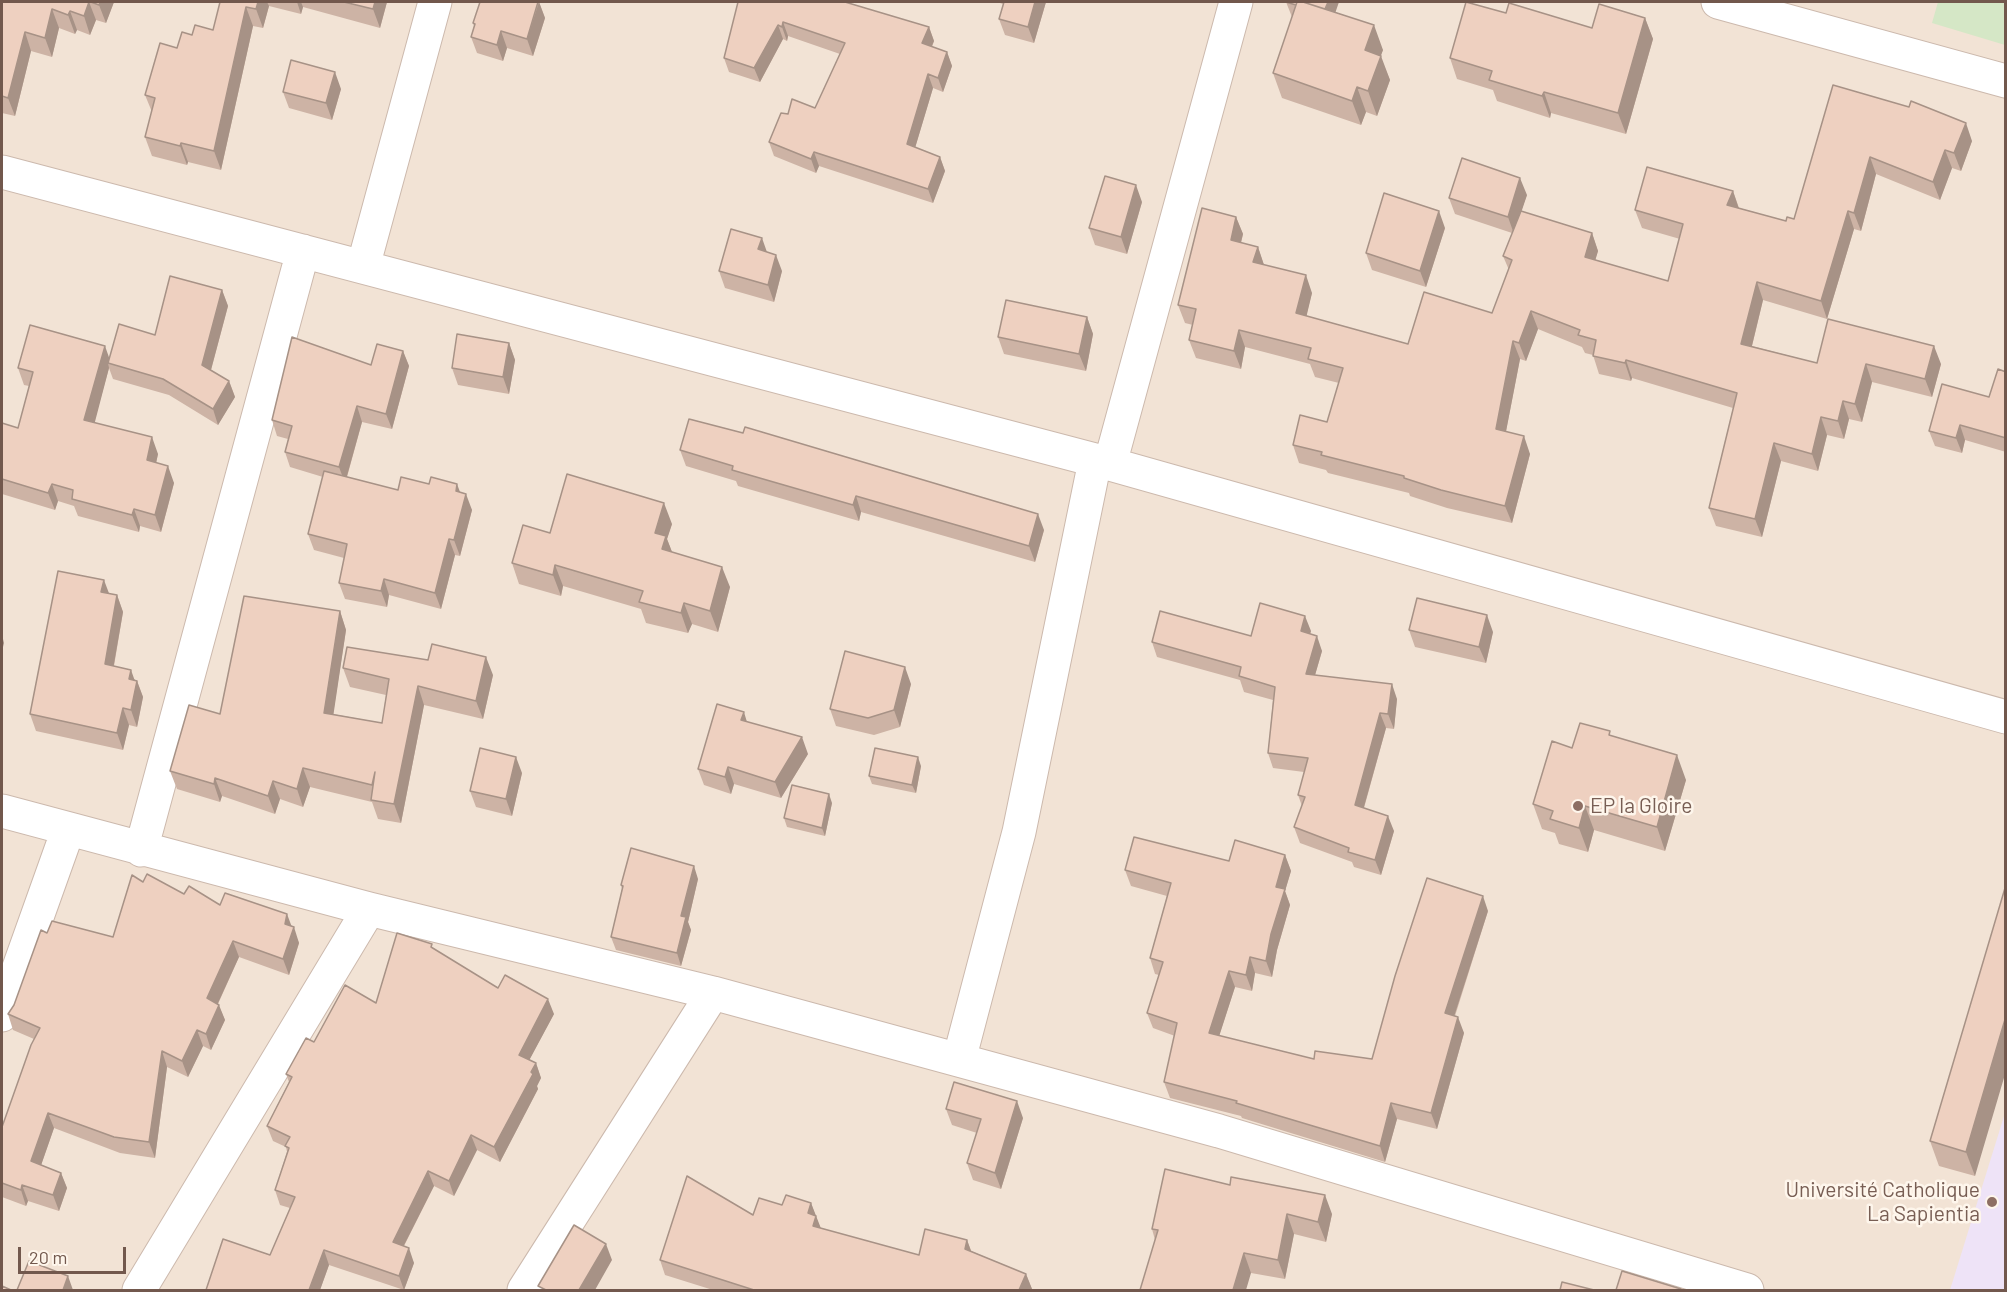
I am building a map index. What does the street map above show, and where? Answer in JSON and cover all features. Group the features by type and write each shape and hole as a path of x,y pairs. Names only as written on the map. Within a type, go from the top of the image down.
{"street":[{"path":"363,267 435,2"},
{"path":"959,1060 1019,832 1103,462 1236,2"},
{"path":"1718,2 2006,81"},
{"path":"2,172 1103,462 2006,717"},
{"path":"141,850 303,251"},
{"path":"2,812 369,909 713,993 1219,1131 1728,1287"},
{"path":"2,1016 68,830"},
{"path":"139,1290 369,909"},
{"path":"524,1290 713,993"}],"shaded area":[{"path":"2,2 2005,2 2005,1290 2,1290"},
{"name":"Université Catholique La Sapientia","path":"2005,1113 2005,1290 1950,1290"}],"green space":[{"path":"1938,2 2005,2 2005,45 1932,23"}],"building":[{"path":"2,2 89,2 84,16 70,11 68,15 52,9 45,38 25,32 8,98 2,96"},
{"path":"220,2 258,2 256,9 246,7 214,151 181,143 180,146 145,137 155,98 145,95 160,43 177,48 182,32 192,35 195,25 213,30"},
{"path":"344,2 375,2 373,9"},
{"path":"480,2 538,2 527,39 501,31 497,45 471,37"},
{"path":"738,2 845,2 929,27 922,43 947,52 938,78 928,74 907,144 940,157 928,189 814,152 811,159 769,142 781,113 788,114 792,99 815,108 845,43 783,22 782,27 778,25 754,68 724,58"},
{"path":"1004,2 1035,2 1028,27 999,19"},
{"path":"1297,2 1374,25 1365,50 1381,56 1368,91 1357,87 1352,101 1273,73"},
{"path":"1303,2 1328,2 1325,9"},
{"path":"1466,2 1506,13 1509,3 1592,28 1599,4 1645,18 1618,113 1544,92 1542,96 1489,80 1492,71 1450,58"},
{"path":"291,60 335,72 326,103 283,92"},
{"path":"1833,85 1909,107 1911,101 1966,123 1954,153 1945,150 1933,182 1870,157 1854,213 1848,211 1821,301 1757,282 1741,344 1817,363 1828,319 1934,346 1925,379 1866,364 1855,404 1843,401 1838,421 1821,417 1812,454 1774,443 1755,519 1709,508 1737,393 1626,360 1625,363 1593,356 1596,340 1578,335 1580,330 1531,311 1519,343 1513,341 1496,429 1524,436 1505,506 1441,490 1404,478 1404,476 1321,455 1322,452 1293,445 1300,415 1327,422 1343,368 1308,359 1311,348 1239,330 1234,351 1189,340 1196,309 1178,305 1202,208 1236,217 1231,240 1258,247 1253,262 1306,275 1296,313 1408,344 1424,292 1492,313 1512,260 1503,256 1521,211 1592,233 1585,257 1668,281 1683,224 1635,210 1647,167 1733,191 1727,205 1786,221 1787,217 1794,219"},
{"path":"1462,158 1520,178 1508,217 1449,198"},
{"path":"1105,176 1136,185 1121,237 1089,228"},
{"path":"1384,193 1439,211 1420,271 1366,253"},
{"path":"731,229 762,238 758,249 776,255 768,285 719,271"},
{"path":"170,276 222,290 202,365 229,381 213,409 163,379 108,363 119,324 155,335"},
{"path":"1006,300 1087,317 1079,354 998,337"},
{"path":"30,325 105,346 84,420 152,437 147,460 168,466 155,515 134,509 132,515 72,499 73,490 52,484 48,493 2,479 2,423 18,428 33,372 18,368"},
{"path":"457,334 509,343 503,377 452,368"},
{"path":"292,337 371,365 377,344 403,351 386,414 357,406 339,467 285,452 292,426 272,420"},
{"path":"1998,369 2006,372 2006,438 1960,425 1956,438 1929,431 1942,384 1989,397"},
{"path":"689,419 743,433 745,427 1038,514 1029,546 856,496 853,505 732,470 733,466 680,450"},
{"path":"324,471 398,490 401,477 429,484 431,477 457,484 456,491 466,494 454,540 449,539 435,593 384,579 381,591 339,583 347,544 308,534"},
{"path":"567,474 664,503 655,533 666,536 662,549 722,567 710,611 684,603 681,613 639,602 643,591 555,565 553,575 512,563 523,525 550,533"},
{"path":"58,571 104,580 101,592 117,595 105,664 131,670 129,679 137,681 131,710 123,708 117,733 30,714"},
{"path":"244,596 340,611 324,713 382,723 389,679 343,668 347,647 428,660 432,644 486,657 476,701 418,686 394,804 371,800 375,772 372,785 303,768 297,789 273,781 268,796 215,778 214,784 170,771 189,705 220,714"},
{"path":"1417,598 1487,615 1479,647 1409,630"},
{"path":"1260,603 1305,616 1301,631 1317,636 1306,674 1392,684 1388,714 1380,713 1355,805 1388,816 1375,860 1348,852 1349,848 1294,827 1305,797 1298,795 1308,758 1268,753 1275,687 1239,676 1241,667 1152,642 1160,611 1251,636"},
{"path":"845,651 905,667 894,710 868,718 830,709"},
{"path":"717,704 744,712 741,720 802,737 775,782 728,767 725,777 698,769"},
{"path":"1580,723 1610,731 1609,735 1677,755 1657,827 1585,806 1579,828 1550,819 1553,811 1533,804 1552,741 1572,748"},
{"path":"480,748 516,757 506,799 470,791"},
{"path":"875,748 918,757 912,785 869,776"},
{"path":"792,785 829,794 822,828 784,818"},
{"path":"1134,837 1229,861 1235,840 1285,855 1276,887 1285,889 1271,934 1266,961 1250,957 1246,975 1229,971 1209,1033 1314,1059 1315,1051 1372,1059 1395,976 1427,878 1483,896 1445,1013 1458,1017 1431,1113 1391,1103 1380,1146 1236,1103 1237,1101 1164,1082 1177,1023 1147,1013 1163,962 1150,958 1171,883 1125,870"},
{"path":"631,848 694,866 681,916 686,917 677,953 611,937"},
{"path":"147,874 184,894 189,886 220,905 225,893 287,914 285,924 294,927 283,959 233,941 207,998 219,1005 206,1034 197,1030 182,1061 162,1051 149,1142 114,1137 48,1113 31,1161 61,1173 53,1195 22,1185 21,1190 2,1183 2,1127 31,1045 40,1028 8,1014 14,1005 41,930 47,933 52,921 113,937 132,875 143,882"},
{"path":"2005,888 2006,1016 1966,1152 1930,1141"},
{"path":"397,933 432,944 431,947 498,988 505,975 548,999 519,1055 536,1063 531,1072 533,1074 494,1147 471,1135 449,1181 428,1171 393,1242 409,1248 399,1276 324,1250 309,1290 206,1290 223,1239 270,1255 295,1197 275,1190 289,1148 285,1146 290,1137 267,1126 292,1077 286,1074 306,1038 314,1042 345,985 376,1003"},
{"path":"954,1082 1017,1101 995,1173 967,1163 981,1119 946,1109"},
{"path":"1165,1169 1230,1185 1231,1177 1325,1195 1318,1222 1287,1214 1278,1260 1244,1253 1233,1290 1140,1290 1158,1230 1152,1229"},
{"path":"687,1176 753,1215 759,1198 782,1205 786,1195 811,1203 808,1213 816,1216 813,1226 919,1255 925,1229 967,1240 965,1249 1026,1274 1019,1290 754,1290 660,1260"},
{"path":"574,1225 606,1244 579,1290 546,1290 538,1286"},
{"path":"29,1261 68,1276 63,1290 17,1290"},
{"path":"1622,1271 1681,1289 1681,1290 1616,1290"},
{"path":"1562,1282 1594,1290 1560,1290"}],"place":[{"name":"EP la Gloire","path":"1578,806"},
{"name":"Université Catholique La Sapientia","path":"1992,1202"}]}
